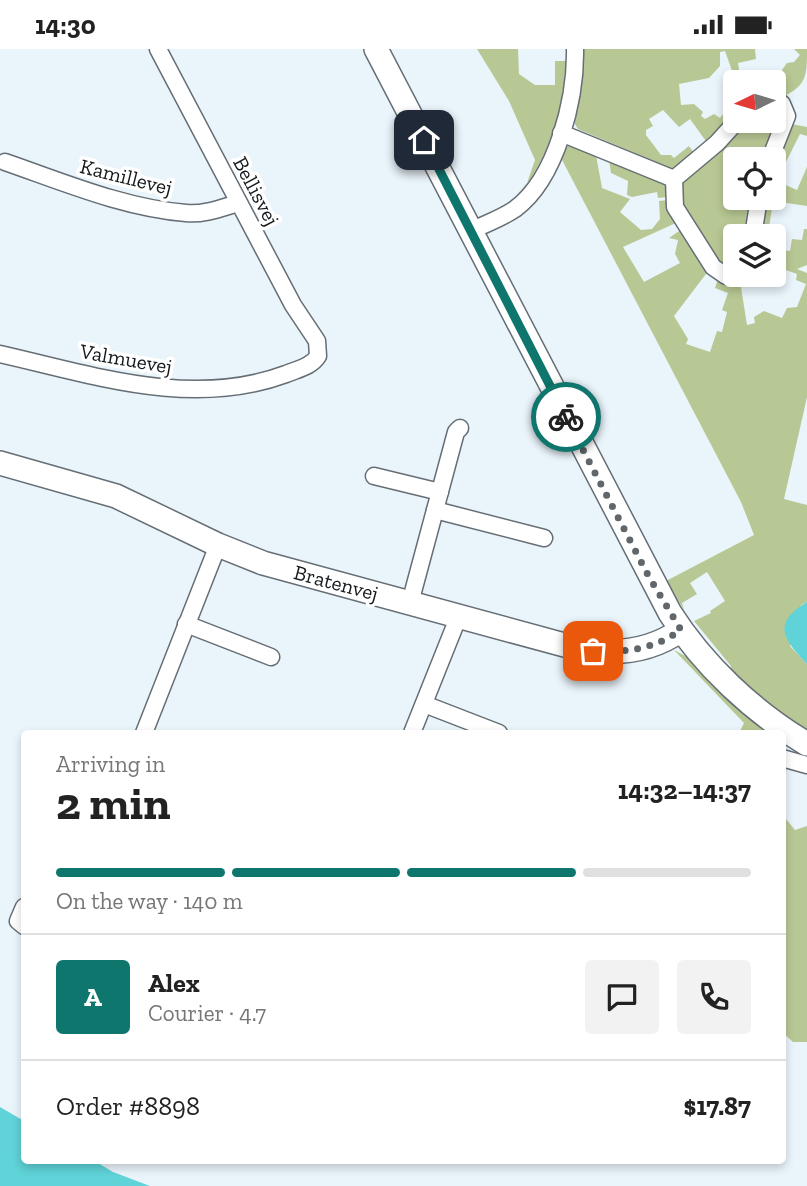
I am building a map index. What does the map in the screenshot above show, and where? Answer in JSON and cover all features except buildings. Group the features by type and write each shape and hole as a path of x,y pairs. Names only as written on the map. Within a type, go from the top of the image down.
{"street":[{"name":"Bellisvej","path":"158,49 293,305 317,341 319,351"},
{"path":"376,49 633,546 681,630 746,699 807,744"},
{"path":"471,231 514,209 529,195 545,171 561,133 573,89 575,49"},
{"path":"561,133 674,179"},
{"path":"674,179 726,133"},
{"name":"Kamillevej","path":"5,162 106,197 187,213 212,211 238,203"},
{"path":"674,179 675,207 713,267 723,275"},
{"name":"Valmuevej","path":"0,354 156,389 194,390 235,386 274,378 312,363 319,351"},
{"path":"410,603 455,434 460,428"},
{"name":"Bratenvej","path":"0,463 116,496 218,545 263,563 580,649 605,652 638,650 657,644 681,630"},
{"path":"374,476 440,492"},
{"path":"435,510 544,538"},
{"path":"145,730 218,545"},
{"path":"413,730 458,618"},
{"path":"186,624 271,657"},
{"path":"424,704 491,730"},
{"path":"786,759 807,765"}],"green space":[{"path":"477,49 518,49 519,74 535,85 555,85 555,61 566,61 562,97 552,134 537,168 527,184 515,197 527,183 535,160 509,101"},
{"path":"582,49 755,49 756,59 738,63 739,70 732,70 725,51 720,52 720,66 709,78 679,84 681,105 694,104 703,112 701,116 705,119 714,114 720,118 723,114 723,128 708,144 690,119 679,127 663,110 649,119 653,126 646,130 646,135 661,155 671,155 674,158 689,146 694,153 673,170 663,169 663,165 578,129 573,121 582,80"},
{"path":"794,49 807,49 804,79 796,89 786,95 786,70 782,70 787,63 794,62 800,55"},
{"path":"791,124 807,127 807,136 800,134 786,162 786,147 781,147"},
{"path":"732,133 775,133 773,140 765,147 724,147 729,142"},
{"path":"570,146 596,155 602,188 630,199 620,212 641,230 652,229 660,219 659,201 668,200 678,222 623,247 644,282 680,263 675,254 678,240 669,238 682,229 709,270 674,316 688,339 686,344 710,352 717,331 722,332 727,312 722,310 728,293 715,288 718,279 723,279 723,287 741,287 747,325 755,323 754,317 764,311 782,318 787,308 797,307 806,284 796,280 797,274 786,270 786,250 790,251 792,239 802,240 804,229 807,229 807,265 797,269 807,273 807,397 784,499 807,505 807,602 801,605 790,646 807,664 807,733 769,707 730,671 731,666 694,621 711,613 710,611 725,601 707,572 690,583 697,594 682,603 684,610 666,581 754,535 741,502 561,158 565,147"},
{"path":"723,148 723,210 750,210 747,212 746,224 723,224 723,267 712,258 713,252 679,206 679,185 706,159 711,159"},
{"path":"609,160 664,183 668,197 658,198 657,192 632,197 627,195 628,181 611,173"},
{"path":"807,167 807,206 786,203 786,185 797,190"},
{"path":"762,210 772,210 770,224 760,224"},
{"path":"674,650 687,657 771,730 740,730 744,723"},
{"path":"786,819 795,830 807,826 807,1042 793,1042 786,1036"}],"water":[{"path":"807,602 807,664 788,640 785,625 795,610"},
{"path":"0,1107 21,1119 21,1164 100,1164 150,1186 0,1186"}],"way so far":[{"path":"566,417 649,577 681,630 657,644 638,650 593,651"}],"route":[{"path":"424,140 566,417"}]}
